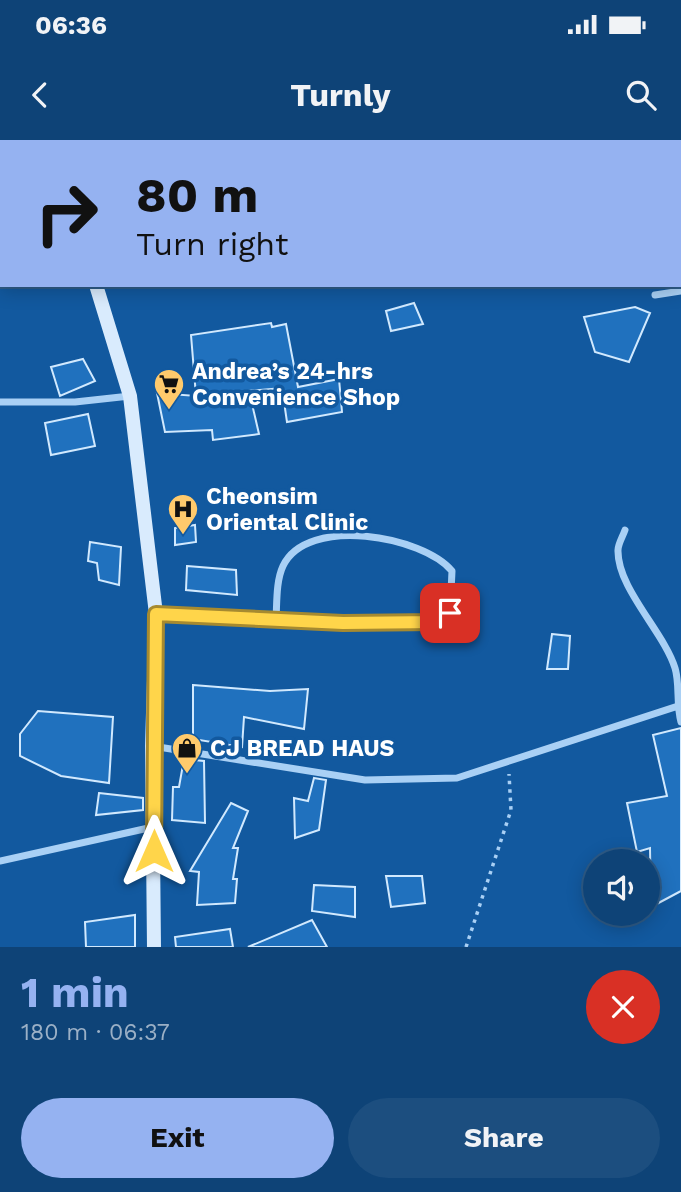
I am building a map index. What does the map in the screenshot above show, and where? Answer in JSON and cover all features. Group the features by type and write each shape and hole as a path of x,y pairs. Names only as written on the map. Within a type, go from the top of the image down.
{"main road":[{"path":"97,287 130,396 156,614 152,746 154,947"}],"street":[{"path":"655,295 681,291"},
{"path":"0,402 75,402 130,396"},
{"path":"625,530 618,550 626,580 676,669 681,722"},
{"path":"156,614 343,623 436,622 450,613 452,571 443,560 415,549 383,539 335,534 300,547 284,564 279,580 276,619"},
{"path":"152,746 365,780 457,778 679,706"},
{"path":"0,860 154,827"}],"path":[{"path":"466,947 511,810 509,761"}],"building":[{"path":"414,303 423,324 391,331 386,311"},
{"path":"635,307 650,313 629,362 595,352 584,317"},
{"path":"271,323 272,327 286,324 298,387 339,379 342,412 287,422 282,388 249,391 259,434 213,440 212,430 165,432 157,393 196,396 191,335"},
{"path":"83,359 95,381 60,396 51,367"},
{"path":"88,414 95,446 51,455 45,423"},
{"path":"195,525 196,542 175,545 175,528"},
{"path":"90,542 121,547 119,585 99,580 97,563 88,561"},
{"path":"187,566 236,570 237,595 186,590"},
{"path":"552,634 570,636 568,669 547,669"},
{"path":"193,685 270,691 308,689 304,729 244,717 242,747 193,739"},
{"path":"38,711 113,717 109,783 61,776 20,756 20,734"},
{"path":"681,728 681,891 660,902 660,849 636,849 627,803 667,796 653,735"},
{"path":"184,759 204,761 205,823 172,820 173,787 179,787"},
{"path":"314,778 326,780 319,830 295,838 294,798 308,801"},
{"path":"99,793 143,798 143,810 96,815"},
{"path":"231,803 248,811 233,848 238,848 233,879 237,879 235,903 197,905 199,872 190,871"},
{"path":"386,876 422,876 425,903 391,907"},
{"path":"314,885 355,887 355,917 312,911"},
{"path":"135,915 135,947 86,947 85,922"},
{"path":"312,920 327,947 248,947"},
{"path":"230,929 233,947 176,947 175,937"}],"place":[{"name":"Andrea’s 24-hrs Convenience Shop","path":"169,411"},
{"name":"Cheonsim Oriental Clinic","path":"183,536"},
{"name":"CJ BREAD HAUS","path":"187,775"}],"route":[{"path":"154,851 152,746 156,614 343,623 436,622 444,620 450,613"}]}
